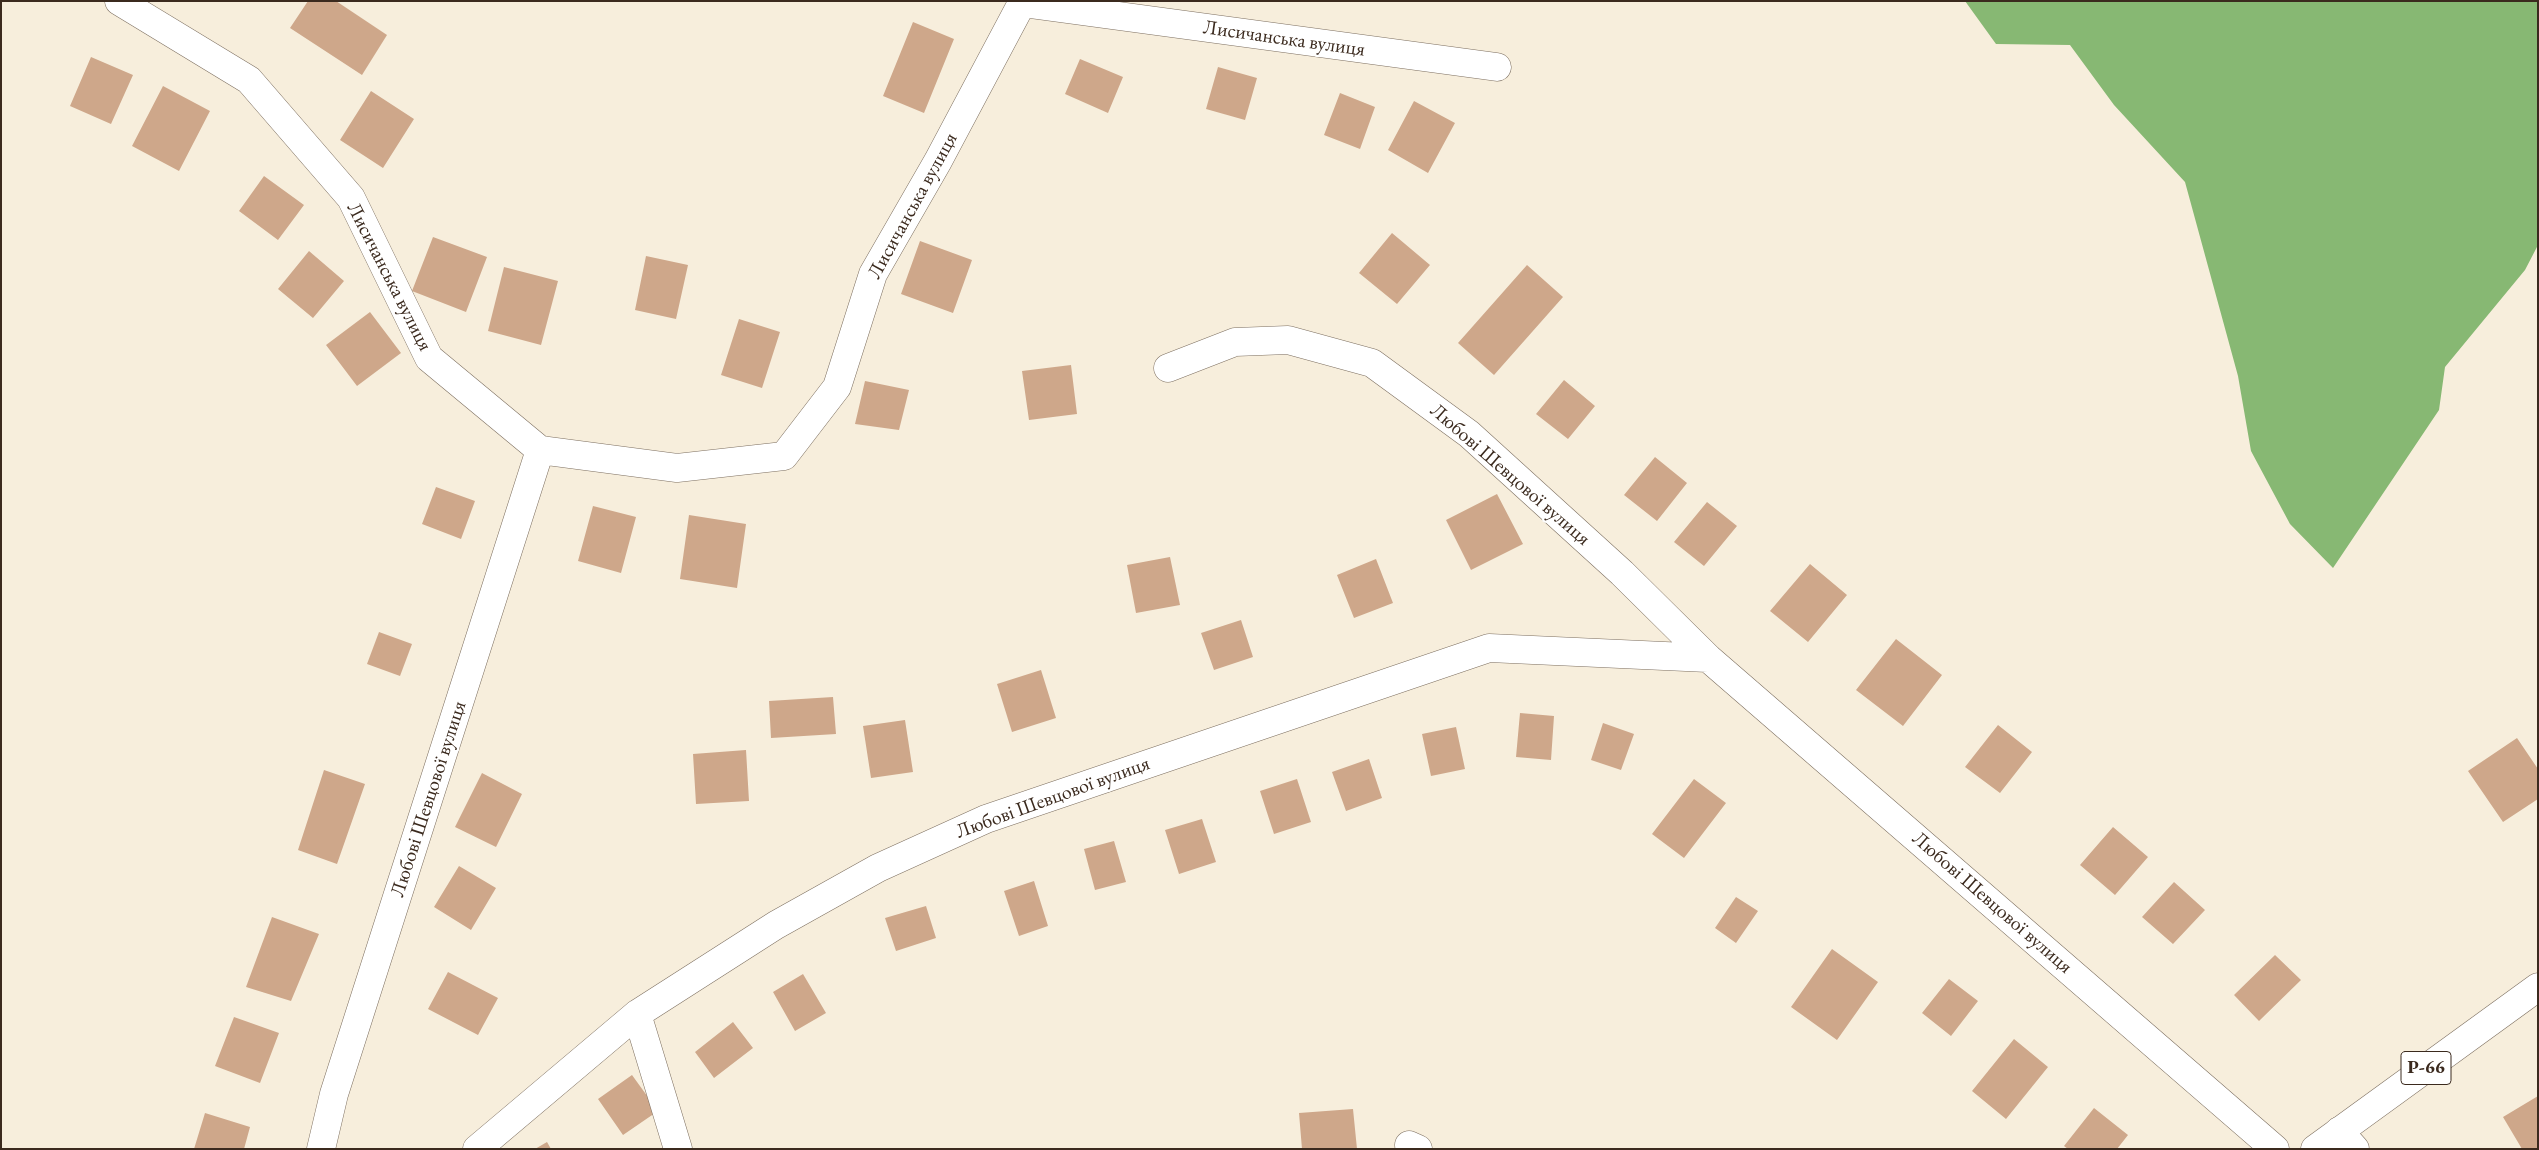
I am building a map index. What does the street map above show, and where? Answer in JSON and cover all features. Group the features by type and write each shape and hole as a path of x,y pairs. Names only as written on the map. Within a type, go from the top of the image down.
{"street":[{"name":"Лисичанська вулиця","path":"119,1 250,80 351,198 428,358 540,450 677,468 784,456 837,388 873,274 938,162 1022,3 1497,67"},
{"name":"Любові Шевцової вулиця","path":"1168,368 1235,342 1288,340 1372,364 1468,434 1622,573 1708,658 2276,1149"},
{"name":"Любові Шевцової вулиця","path":"321,1149 334,1094 540,450"},
{"name":"Любові Шевцової вулиця","path":"477,1149 637,1014 776,925 878,868 986,819 1489,648 1708,658"},
{"name":"Р-66","path":"2314,1149 2347,1140 2538,987"},
{"path":"637,1014 678,1149"}],"green space":[{"path":"1965,1 2538,1 2538,245 2525,270 2445,367 2439,410 2333,568 2290,524 2251,451 2238,376 2185,182 2114,105 2070,45 1996,44"}],"building":[{"path":"308,1 336,1 387,35 362,75 290,28"},
{"path":"913,22 954,39 924,113 883,96"},
{"path":"91,57 133,75 111,124 70,106"},
{"path":"1080,59 1123,77 1108,113 1065,94"},
{"path":"1218,67 1257,78 1245,120 1206,109"},
{"path":"163,86 210,111 179,171 132,146"},
{"path":"371,91 414,119 383,168 340,140"},
{"path":"1340,93 1375,107 1360,149 1324,135"},
{"path":"1414,101 1455,123 1428,173 1388,150"},
{"path":"264,176 304,205 278,240 239,211"},
{"path":"1392,233 1430,265 1397,304 1359,273"},
{"path":"433,237 487,257 466,312 412,291"},
{"path":"920,241 972,260 953,313 901,294"},
{"path":"309,251 344,281 313,318 278,289"},
{"path":"646,256 688,265 676,319 635,310"},
{"path":"1527,265 1563,297 1494,375 1458,343"},
{"path":"504,267 558,281 541,345 488,331"},
{"path":"370,312 401,353 357,386 326,345"},
{"path":"739,319 780,332 762,388 721,375"},
{"path":"1071,365 1077,414 1029,420 1022,371"},
{"path":"1564,380 1595,406 1568,439 1536,414"},
{"path":"865,381 909,390 899,430 855,424"},
{"path":"1655,457 1687,483 1657,521 1624,495"},
{"path":"436,487 475,501 461,539 422,524"},
{"path":"1497,494 1523,544 1471,570 1446,520"},
{"path":"1707,502 1737,526 1704,566 1674,542"},
{"path":"593,506 636,517 621,573 578,561"},
{"path":"689,515 746,524 737,588 680,579"},
{"path":"1170,557 1180,605 1136,613 1127,565"},
{"path":"1376,559 1393,603 1354,618 1337,575"},
{"path":"1810,564 1847,595 1808,642 1770,611"},
{"path":"1241,620 1253,657 1214,670 1201,633"},
{"path":"379,632 412,644 400,676 367,664"},
{"path":"1896,639 1942,675 1903,726 1856,690"},
{"path":"1041,670 1056,718 1012,732 997,684"},
{"path":"833,697 836,734 771,738 769,701"},
{"path":"1520,713 1554,716 1551,760 1516,757"},
{"path":"905,720 913,772 871,778 863,726"},
{"path":"1603,723 1634,734 1621,770 1591,760"},
{"path":"1998,725 2032,752 2000,793 1965,767"},
{"path":"1456,727 1465,769 1431,776 1422,734"},
{"path":"2517,738 2538,769 2538,799 2503,822 2468,771"},
{"path":"746,750 749,801 696,804 693,754"},
{"path":"1369,759 1382,798 1346,811 1332,772"},
{"path":"324,770 365,784 337,864 298,850"},
{"path":"482,773 522,794 496,847 455,827"},
{"path":"1297,779 1311,822 1274,834 1260,791"},
{"path":"1694,779 1726,803 1684,858 1652,834"},
{"path":"1202,819 1216,862 1179,874 1165,830"},
{"path":"2113,827 2148,857 2115,895 2080,865"},
{"path":"1114,841 1126,882 1095,890 1084,849"},
{"path":"459,866 496,888 471,930 434,907"},
{"path":"1034,881 1048,926 1019,936 1004,891"},
{"path":"2174,882 2205,910 2173,944 2142,917"},
{"path":"1736,897 1758,911 1736,943 1715,928"},
{"path":"926,906 936,938 896,951 885,918"},
{"path":"272,917 319,934 291,1001 246,987"},
{"path":"1832,949 1878,982 1837,1040 1791,1007"},
{"path":"2275,955 2301,980 2259,1021 2234,995"},
{"path":"448,972 498,998 478,1035 428,1009"},
{"path":"803,974 826,1013 795,1031 773,992"},
{"path":"1949,979 1978,1001 1951,1036 1922,1013"},
{"path":"234,1017 279,1033 260,1083 215,1066"},
{"path":"733,1022 753,1048 714,1078 695,1052"},
{"path":"2014,1039 2048,1067 2006,1119 1972,1091"},
{"path":"632,1075 658,1111 623,1135 598,1099"},
{"path":"2538,1096 2538,1149 2522,1149 2503,1117"},
{"path":"2094,1108 2128,1135 2117,1149 2068,1149 2064,1146"},
{"path":"1353,1109 1357,1149 1302,1149 1299,1113"},
{"path":"205,1113 250,1127 244,1149 194,1149"},
{"path":"547,1142 551,1149 535,1149"}]}
